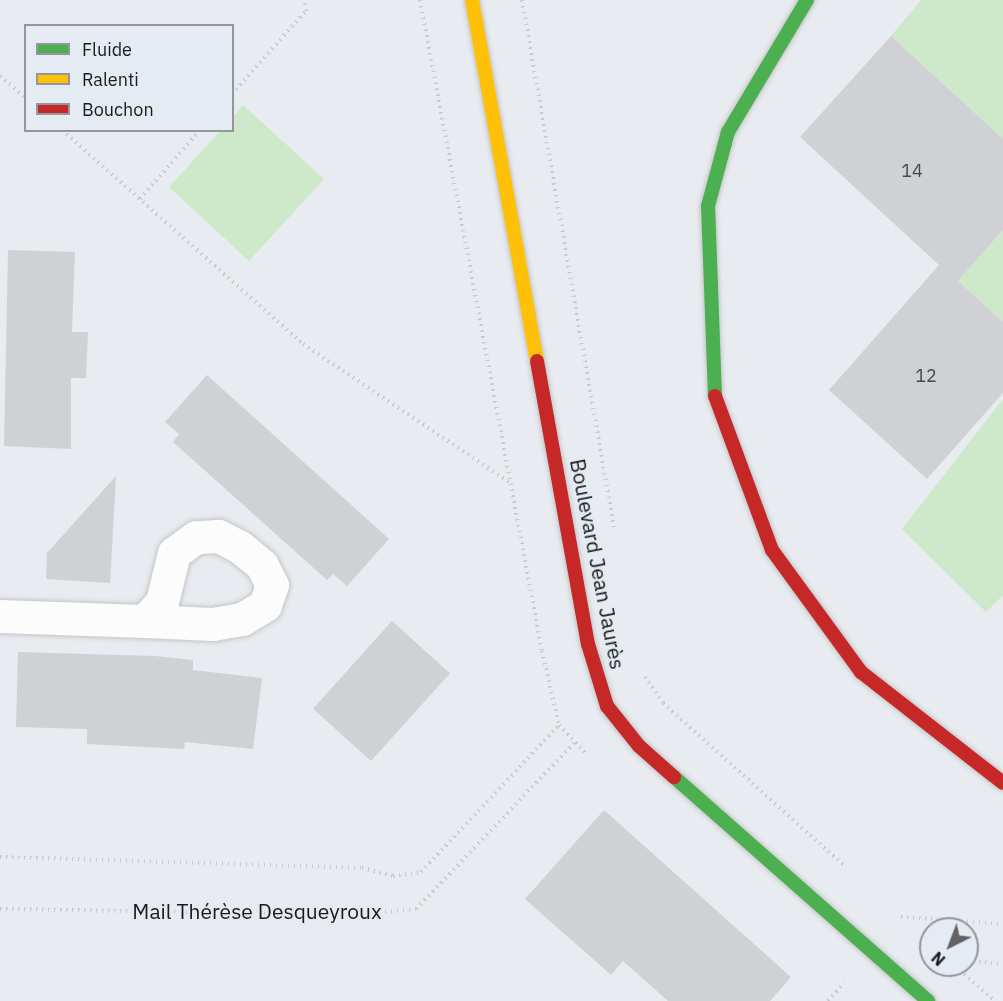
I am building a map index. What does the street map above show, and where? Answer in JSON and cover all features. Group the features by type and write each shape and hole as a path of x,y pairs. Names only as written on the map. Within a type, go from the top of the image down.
{"street":[{"name":"Boulevard Jean Jaurès","path":"472,0 588,644 607,706 639,746 928,1001"},
{"path":"807,0 728,132 708,206 713,391 772,550 861,672 1003,783"},
{"path":"0,616 144,621"}],"path":[{"path":"234,92 306,11 304,0"},
{"path":"522,0 615,534"},
{"path":"0,76 24,96"},
{"path":"64,132 303,344 566,521"},
{"path":"140,199 198,132"},
{"path":"639,669 663,703 848,869"},
{"name":"Mail Thérèse Desqueyroux","path":"0,909 355,915 416,909 607,706"},
{"path":"0,857 362,868 393,876 421,872 559,725"},
{"path":"892,909 908,924"},
{"path":"901,917 1003,924"},
{"path":"979,962 1003,964"},
{"path":"968,977 995,1001"},
{"path":"828,1001 845,983"}],"green space":[{"path":"921,0 1003,0 1003,139 891,36"},
{"path":"243,105 324,179 249,261 169,187 219,132 234,132 234,116"},
{"path":"1003,230 1003,322 958,281"},
{"path":"1003,399 1003,595 986,612 902,529"}],"building":[{"path":"891,36 1003,139 1003,230 958,281 1003,322 1003,393 927,479 829,390 939,265 800,137"},
{"path":"8,250 75,252 72,332 88,332 86,378 71,378 71,449 4,446"},
{"path":"207,375 389,539 347,586 333,574 327,580 173,442 179,434 165,422"},
{"path":"116,476 110,583 46,579 47,553"},
{"path":"392,621 450,673 371,761 313,709"},
{"path":"18,652 155,656 193,660 193,670 262,678 253,749 185,742 184,749 87,744 87,729 16,727"},
{"path":"604,810 791,977 770,1001 668,1001 623,961 611,975 525,899"}],"traffic: fast":[{"path":"715,396 708,206 728,132 807,0"},
{"path":"674,777 928,1001"}],"traffic: slow":[{"path":"472,0 537,361"}],"traffic: jam":[{"path":"537,361 588,644 607,706 639,746 674,777"},
{"path":"715,396 772,550 861,672 1003,783"}]}
